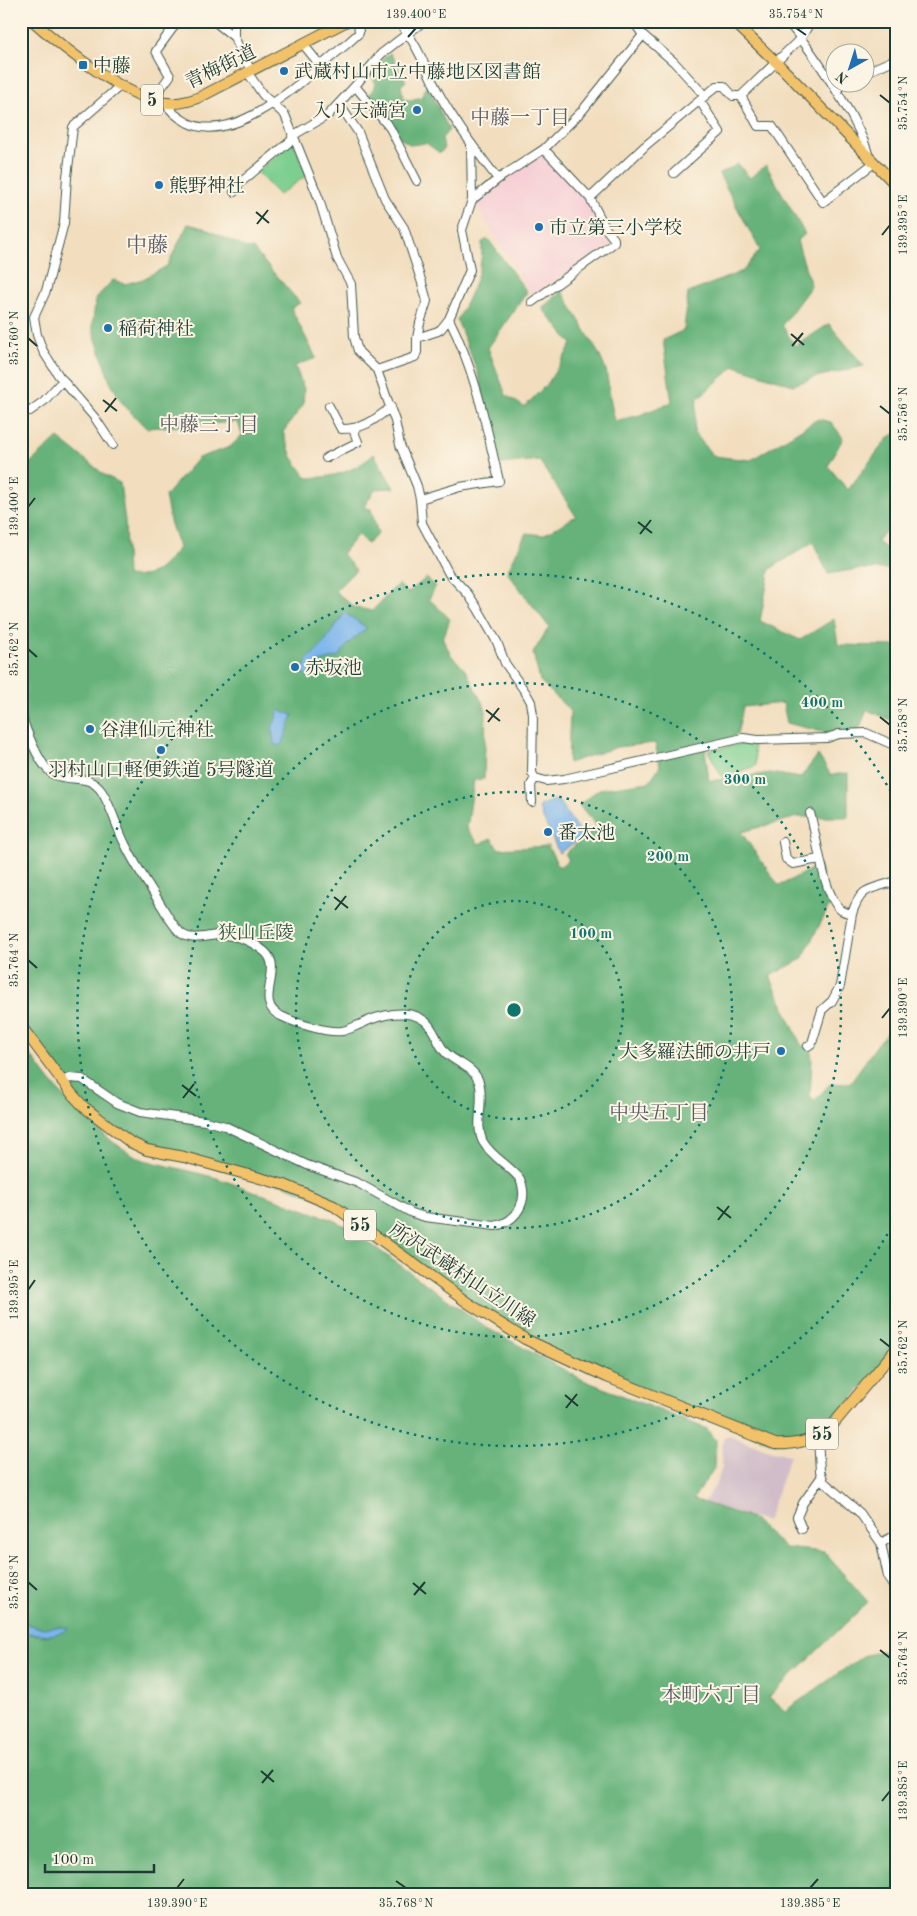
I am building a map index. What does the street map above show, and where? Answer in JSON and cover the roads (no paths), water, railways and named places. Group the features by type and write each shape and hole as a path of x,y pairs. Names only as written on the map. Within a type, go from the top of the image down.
{"main road":[{"name":"青梅街道","path":"33,21 71,53 121,85 152,100 166,103 194,100 340,23"},
{"path":"733,21 776,62 896,185"},
{"name":"所沢武蔵村山立川線","path":"21,1026 61,1081 84,1107 130,1142 147,1150 184,1157 285,1185 334,1206 468,1303 525,1339 607,1377 775,1444 800,1443 818,1437 830,1428 896,1349"}],"street":[{"path":"152,100 170,76 156,51 178,21"},
{"path":"214,21 234,37 249,67 248,73 272,105 285,115 319,199 334,250 351,284 354,337 358,351 377,370 391,407 400,445 420,499 422,523 449,574 472,600 497,642 508,668 531,702 533,715 532,773 535,778 546,781 564,780 743,738 758,740 827,738 839,734 866,733 896,746"},
{"path":"234,21 234,37"},
{"path":"166,103 168,109 184,121 206,128 217,128 235,123 272,105 357,35 360,29 358,21"},
{"path":"396,21 408,32 438,92 471,145 498,179"},
{"path":"236,186 293,137 310,127 339,104 381,54 424,21"},
{"path":"633,21 643,35 674,62 703,98 720,132 674,173"},
{"path":"787,21 824,72"},
{"path":"590,198 645,146 720,85 724,86 733,96 741,96 801,38 811,21"},
{"path":"472,200 498,179 544,149 582,111 643,35"},
{"path":"303,44 320,65"},
{"path":"874,69 896,59"},
{"path":"113,445 95,418 63,380 43,351 37,335 34,317 46,290 64,223 73,128 121,85"},
{"path":"356,86 390,128 417,181"},
{"path":"741,96 758,126 772,126 823,202 872,160 867,145 838,92"},
{"path":"339,104 358,132 385,198 404,228 427,300 417,338 415,357 377,370"},
{"path":"417,338 438,332 449,319 470,270 462,230 472,200 471,145"},
{"path":"532,302 614,243 614,239 606,229 590,198 544,149"},
{"path":"420,499 460,487 499,481 480,400 464,348 449,319"},
{"path":"30,411 44,401 63,380"},
{"path":"330,406 341,429 353,429 367,425 391,407"},
{"path":"326,458 358,442 353,429"},
{"path":"21,713 25,726 46,770 57,776 91,782 101,791 126,846 171,920 181,933 192,938 219,935 238,937 251,943 267,955 272,970 267,999 275,1013 291,1020 333,1031 344,1031 368,1020 399,1014 415,1015 426,1021 442,1049 453,1059 467,1067 477,1077 481,1093 481,1137 488,1148 520,1179 522,1202 514,1217 505,1223 495,1226 425,1217 402,1209 350,1179 308,1165 225,1126 140,1112 117,1103 82,1079 70,1078 61,1081"},
{"path":"532,802 532,785 535,778"},
{"path":"810,813 815,829 815,843 819,859 834,900 842,911 852,914"},
{"path":"784,842 786,859 793,864 819,859"},
{"path":"808,1046 812,1043 822,1010 832,1001 840,986 855,904 865,890 896,882"},
{"path":"818,1437 820,1471 824,1482 860,1514 881,1542 888,1577 896,1592"},
{"path":"802,1529 797,1517 803,1503 822,1476"},
{"path":"881,1542 896,1535"}],"water":[{"name":"赤坂池","path":"345,613 367,628 349,643 338,657 319,662 314,677 302,673 307,660 322,645"},
{"name":"赤坂池","path":"279,710 293,715 283,743 279,746 274,744 272,729"},
{"name":"番太池","path":"554,800 559,802 583,837 559,853 539,809 541,805"},
{"path":"21,1620 39,1627 69,1628 63,1632 51,1635 21,1633"}],"place":[{"name":"中藤","path":"83,65"},
{"name":"武蔵村山市立中藤地区図書館","path":"284,71"},
{"name":"入リ天満宮","path":"417,110"},
{"name":"熊野神社","path":"159,185"},
{"name":"市立第三小学校","path":"539,227"},
{"name":"稲荷神社","path":"108,328"},
{"name":"赤坂池","path":"295,667"},
{"name":"谷津仙元神社","path":"90,729"},
{"name":"羽村山口軽便鉄道 5号隧道","path":"161,750"},
{"name":"番太池","path":"548,832"},
{"name":"大多羅法師の井戸","path":"781,1051"}],"district":[{"name":"中藤一丁目","path":"520,117"},
{"name":"中藤","path":"147,245"},
{"name":"中藤三丁目","path":"209,424"},
{"name":"中央五丁目","path":"659,1112"},
{"name":"本町六丁目","path":"711,1694"}],"park label":[{"name":"狭山丘陵","path":"256,932"}]}
